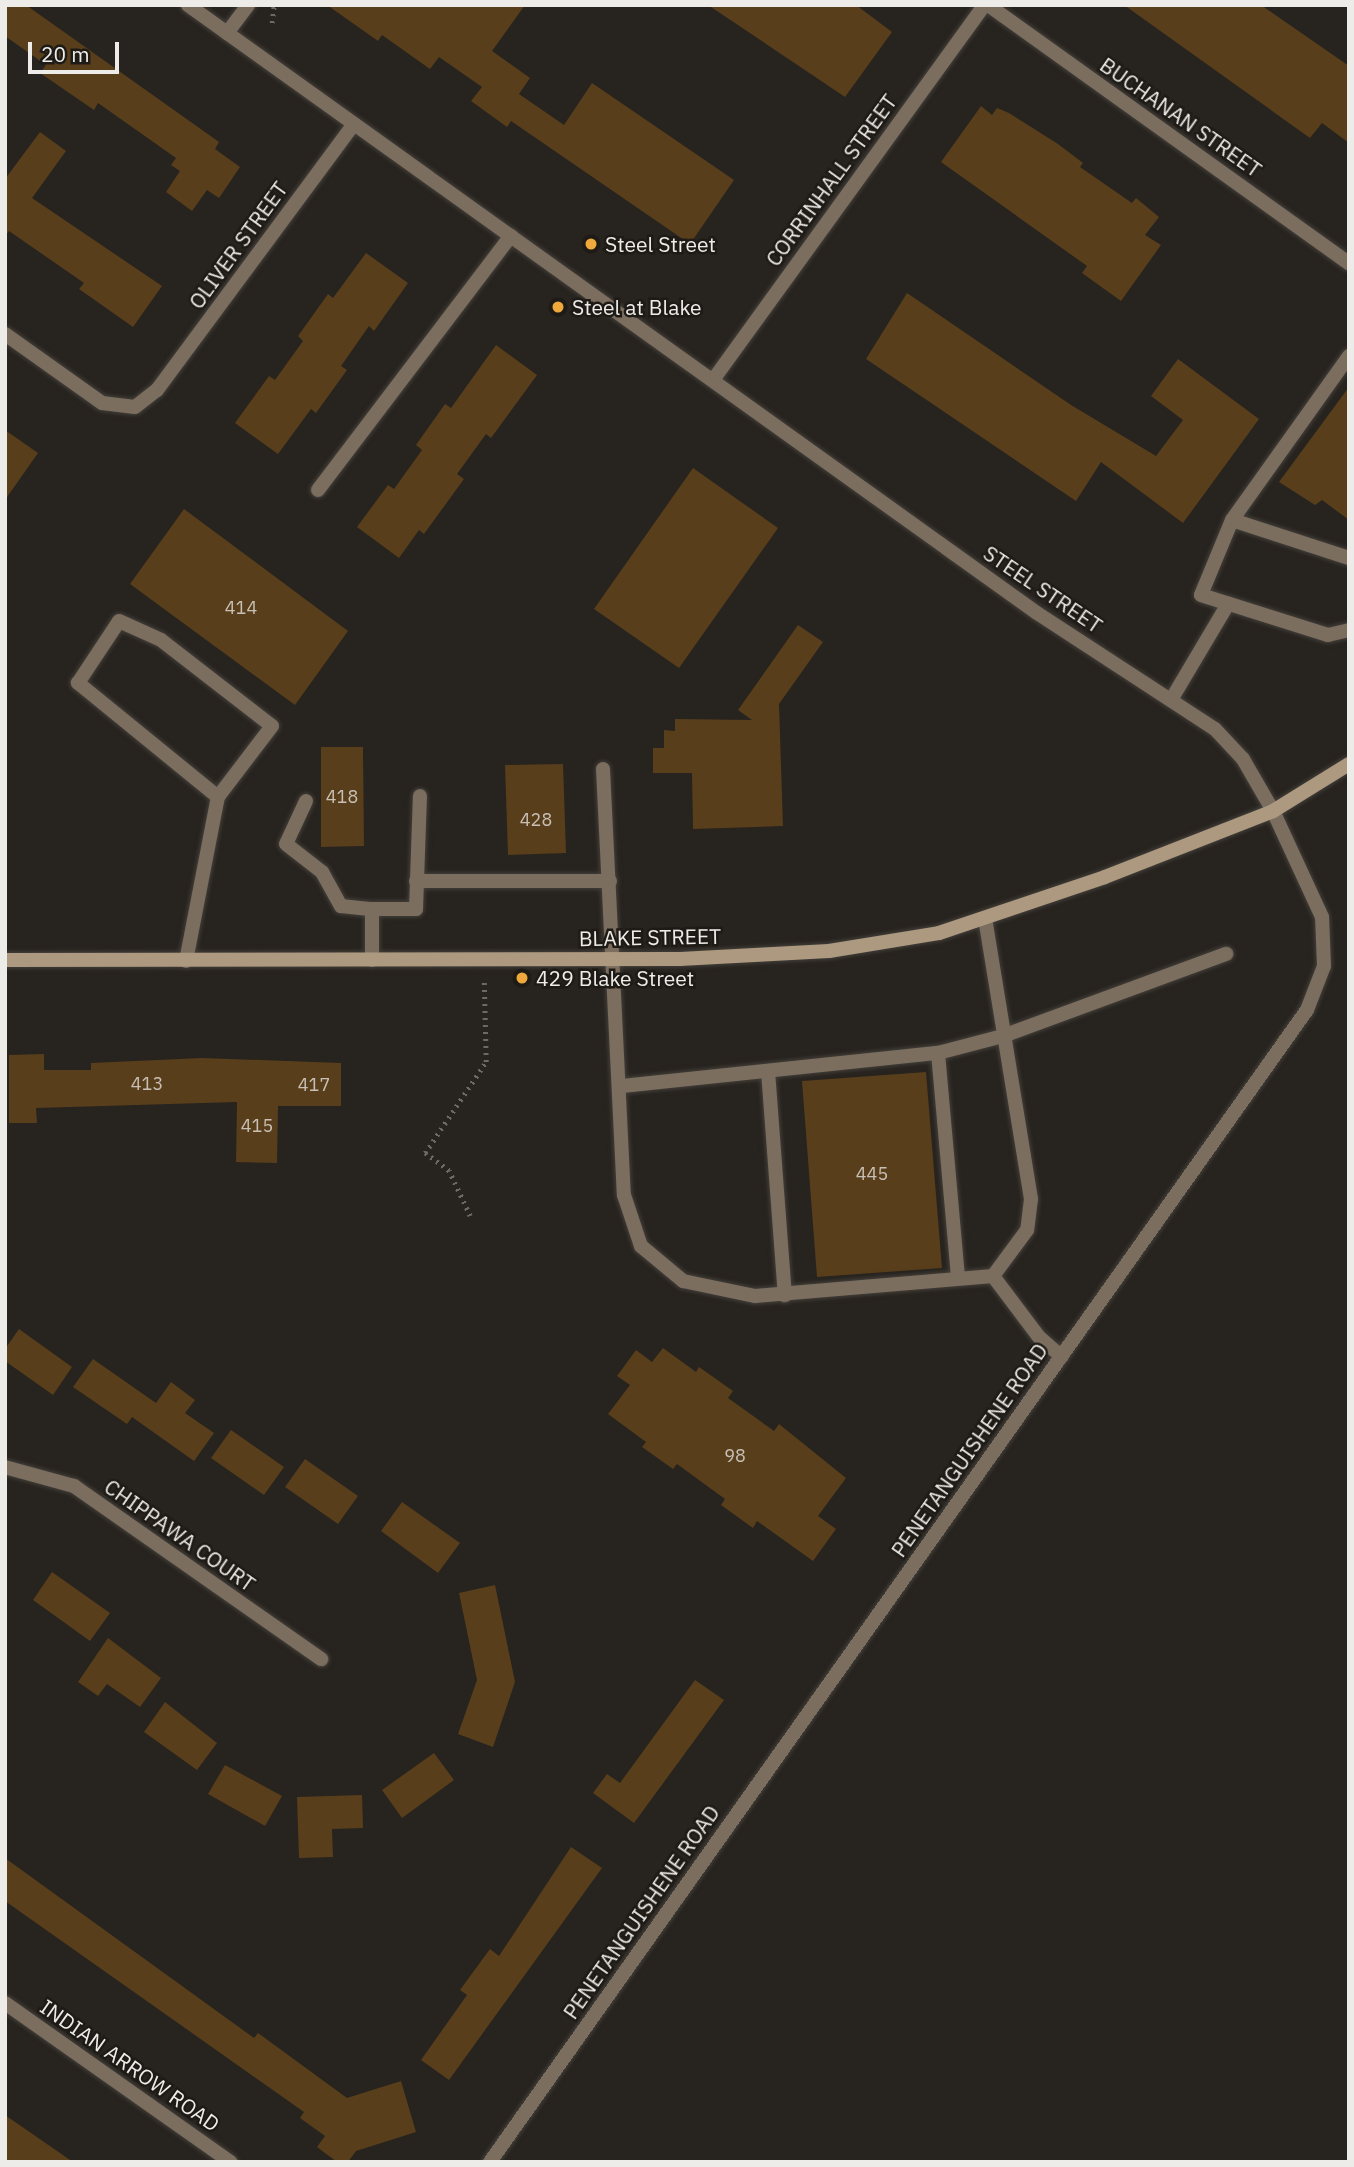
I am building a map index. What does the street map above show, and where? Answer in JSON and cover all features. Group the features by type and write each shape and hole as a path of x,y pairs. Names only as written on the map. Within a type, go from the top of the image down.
{"main road":[{"path":"1273,811 1349,764"},
{"name":"BLAKE STREET","path":"5,960 614,960 830,951 939,933 1273,811"}],"street":[{"name":"STEEL STREET","path":"188,5 1037,613 1171,700 1231,743 1273,811"},
{"path":"227,33 248,5"},
{"name":"BUCHANAN STREET","path":"986,5 1349,262"},
{"name":"CORRINHALL STREET","path":"713,380 986,5"},
{"name":"OLIVER STREET","path":"5,334 102,403 135,407 157,390 354,124"},
{"path":"318,490 511,236"},
{"path":"1349,356 1232,520 1202,595 1328,635 1349,629"},
{"path":"1232,520 1349,558"},
{"path":"1171,700 1228,604"},
{"path":"186,961 218,797 272,726 161,640 119,621 78,683 218,797"},
{"path":"603,769 622,1086 624,1195 641,1246 683,1281 755,1296 958,1276 993,1276"},
{"path":"306,801 286,844 322,872 341,906 416,909 420,796"},
{"name":"PENETANGUISHENE ROAD","path":"490,2162 1293,1032 1320,987 1324,966 1322,917 1273,811"},
{"path":"416,881 610,881"},
{"path":"372,909 372,960"},
{"path":"985,918 1031,1199 1027,1230 993,1276"},
{"path":"622,1086 939,1053 1003,1037 1226,954"},
{"path":"939,1053 958,1276"},
{"path":"768,1071 785,1295"},
{"path":"993,1276 1039,1337 1062,1357"},
{"name":"CHIPPAWA COURT","path":"5,1468 74,1486 321,1659"},
{"name":"INDIAN ARROW ROAD","path":"5,2003 230,2162"}],"path":[{"path":"272,23 274,5"},
{"path":"470,1216 449,1171 425,1153 486,1062 483,961"}],"building":[{"path":"5,5 26,5 219,142 215,149 240,167 219,198 207,190 192,211 166,192 180,171 171,165 176,158 98,103 94,110 40,73 46,65 5,36"},
{"path":"327,5 525,5 492,51 530,78 519,94 564,125 592,83 734,180 690,244 511,121 507,127 471,101 482,87 439,57 430,69 382,35 378,41"},
{"path":"708,5 856,5 892,32 845,97"},
{"path":"1124,5 1261,5 1349,66 1349,143 1322,123 1310,138"},
{"path":"981,106 992,115 997,108 1009,113 1083,163 1080,167 1132,203 1136,198 1159,217 1145,235 1161,245 1121,301 1082,273 1087,266 941,162"},
{"path":"40,132 66,151 32,198 162,286 133,327 79,289 84,283 9,231 5,236 5,179"},
{"path":"366,253 408,283 374,331 369,326 341,366 347,370 316,413 311,409 278,454 235,423 269,376 275,380 303,341 298,336 328,294 333,298"},
{"path":"907,293 1071,405 1156,456 1183,420 1151,396 1178,359 1259,419 1183,523 1101,462 1076,501 866,359"},
{"path":"496,345 537,375 491,438 486,434 457,474 464,479 424,534 419,530 399,558 357,527 388,485 394,489 422,450 416,445 445,404 451,408"},
{"path":"1349,387 1349,520 1322,500 1315,505 1279,482"},
{"path":"5,430 38,453 5,500"},
{"path":"693,468 778,528 679,668 594,609"},
{"path":"184,509 348,631 295,705 130,584"},
{"path":"798,625 823,642 779,704 783,826 693,829 692,773 653,773 653,748 664,748 664,730 675,731 675,719 752,720 738,710"},
{"path":"321,747 363,747 364,846 321,847"},
{"path":"563,764 566,853 508,855 505,765"},
{"path":"44,1054 44,1070 91,1070 91,1063 202,1058 341,1063 341,1106 278,1106 277,1163 236,1162 237,1102 36,1108 37,1123 9,1123 9,1055"},
{"path":"926,1072 942,1268 817,1277 802,1081"},
{"path":"19,1329 72,1367 53,1395 5,1361 5,1349"},
{"path":"663,1348 696,1372 699,1367 733,1391 728,1398 774,1431 779,1424 846,1478 818,1516 836,1529 813,1561 757,1521 753,1528 721,1505 725,1499 677,1464 673,1469 642,1447 646,1442 608,1414 630,1385 617,1376 636,1350 652,1362"},
{"path":"93,1359 156,1403 171,1382 195,1400 185,1413 214,1433 194,1461 132,1417 127,1424 73,1387"},
{"path":"231,1430 284,1467 264,1495 211,1458"},
{"path":"305,1459 358,1496 338,1524 285,1487"},
{"path":"402,1502 460,1543 438,1573 381,1531"},
{"path":"52,1572 110,1613 90,1641 33,1600"},
{"path":"495,1585 515,1682 493,1747 458,1734 477,1680 459,1593"},
{"path":"108,1638 161,1678 140,1707 107,1684 98,1696 78,1682"},
{"path":"695,1680 724,1700 634,1823 593,1793 607,1774 620,1783"},
{"path":"165,1702 217,1743 197,1770 144,1732"},
{"path":"434,1753 454,1780 402,1818 382,1790"},
{"path":"225,1765 282,1796 265,1826 208,1794"},
{"path":"362,1795 363,1828 332,1829 333,1857 299,1858 297,1797"},
{"path":"571,1847 602,1868 449,2080 421,2060 467,1995 460,1990 490,1949 499,1956"},
{"path":"5,1858 254,2038 258,2033 347,2098 401,2081 416,2132 356,2151 348,2162 337,2162 317,2147 325,2136 300,2118 304,2112 5,1901"},
{"path":"5,2115 73,2162 5,2162"}],"place":[{"name":"Steel Street","path":"591,244"},
{"name":"Steel at Blake","path":"558,307"},
{"name":"429 Blake Street","path":"522,978"}]}
